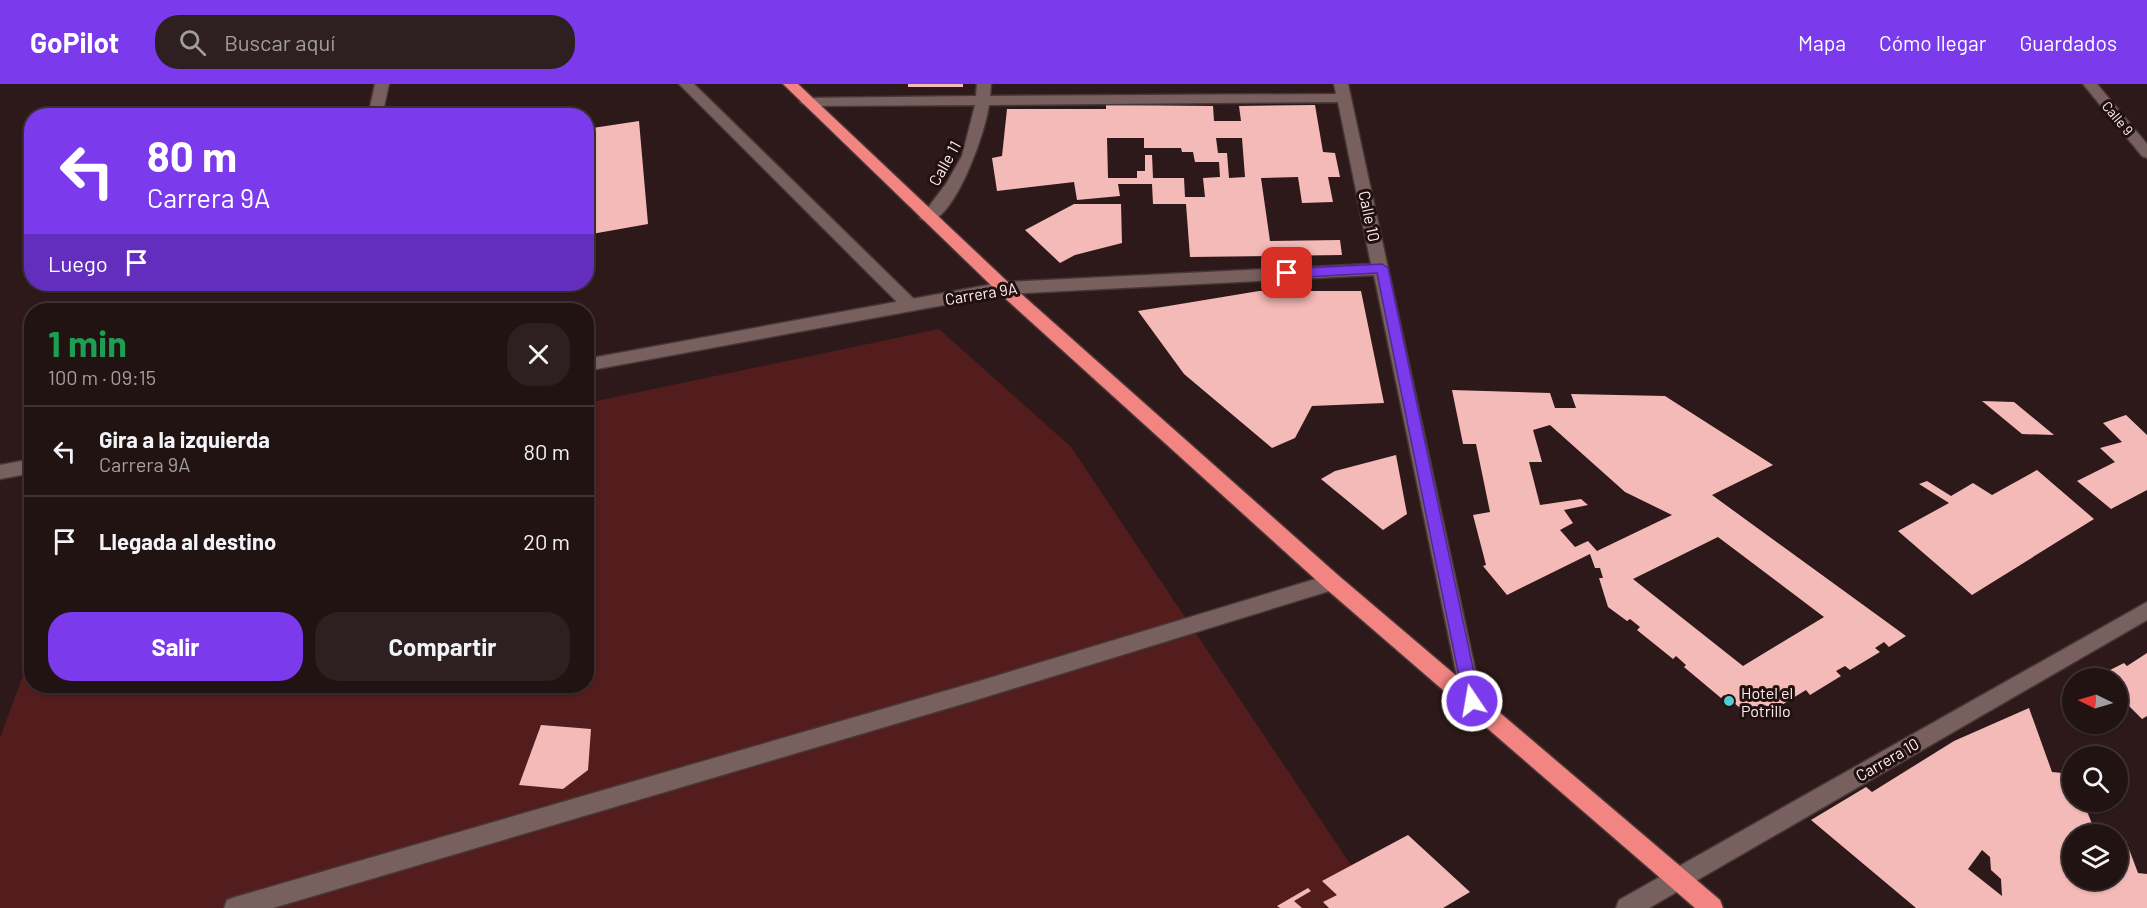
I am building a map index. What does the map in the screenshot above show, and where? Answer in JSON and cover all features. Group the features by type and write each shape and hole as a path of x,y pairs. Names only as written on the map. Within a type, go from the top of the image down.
{"highway":[{"path":"790,84 1004,288 1332,582 1712,908"}],"street":[{"path":"377,108 382,84"},
{"path":"687,84 910,305"},
{"name":"Calle 11","path":"928,218 952,190 974,147 984,84"},
{"name":"Calle 9","path":"2090,84 2147,153"},
{"path":"807,102 1343,91"},
{"name":"Calle 10","path":"1343,91 1472,701"},
{"name":"Carrera 9A","path":"594,363 1004,288 1382,268"},
{"path":"0,472 24,468"},
{"path":"235,908 976,691 1332,582"},
{"name":"Carrera 10","path":"1628,908 2147,610"}],"shaded area":[{"path":"939,329 1071,447 1369,892 1324,908 0,908 0,738 24,673 24,693 594,693 594,402"}],"building":[{"path":"908,84 963,84 963,87 908,87"},
{"path":"1106,105 1213,106 1214,121 1241,121 1239,106 1315,105 1323,152 1335,153 1340,177 1328,177 1333,202 1302,203 1298,177 1261,178 1270,241 1340,240 1342,255 1190,257 1186,204 1153,204 1152,184 1118,184 1120,196 1077,200 1074,182 997,191 992,158 1002,156 1007,109 1106,109","holes":["1107,138 1144,138 1144,148 1181,148 1182,152 1193,152 1195,162 1219,162 1220,177 1203,178 1205,197 1185,197 1184,178 1153,178 1152,155 1145,155 1145,171 1137,171 1137,178 1108,178","1216,138 1242,138 1245,177 1229,178 1227,153 1218,153"]},
{"path":"639,121 648,224 594,234 594,128"},
{"path":"1074,204 1121,204 1122,243 1075,255 1060,263 1025,230"},
{"path":"1259,291 1361,291 1384,403 1312,406 1295,438 1272,448 1184,374 1138,311"},
{"path":"1452,390 1550,393 1555,408 1576,408 1571,394 1665,396 1773,465 1712,495 1906,636 1889,647 1884,642 1875,648 1880,652 1850,670 1845,666 1836,671 1841,676 1810,695 1806,690 1772,711 1765,705 1749,715 1724,695 1721,698 1684,667 1686,665 1676,656 1673,659 1637,630 1640,627 1630,619 1627,621 1608,607 1599,578 1603,578 1600,568 1595,568 1590,554 1507,595 1483,566 1486,565 1473,515 1490,512 1476,444 1463,444","holes":["1550,425 1625,492 1672,515 1597,551 1588,541 1575,547 1560,530 1573,523 1564,510 1588,505 1581,499 1540,505 1529,462 1542,462 1533,430","1718,537 1824,617 1743,666 1633,579"]},
{"path":"1982,401 2014,402 2054,435 2022,434"},
{"path":"2126,415 2147,435 2147,490 2111,509 2077,481 2115,462 2100,448 2122,442 2103,423"},
{"path":"1396,455 1407,514 1383,530 1321,479 1335,471"},
{"path":"2037,470 2094,519 1972,595 1898,531 1949,503 1919,484 1927,481 1951,496 1973,483 1992,495"},
{"path":"2147,653 2147,716 2142,719 2128,705 2128,668 2114,668 2124,663 2127,666"},
{"path":"2029,708 2052,772 2062,773 2062,812 2087,812 2092,824 2062,824 2062,890 2128,890 2128,846 2138,873 2147,874 2147,908 1916,908 1811,820 1866,787 1872,792 1954,741","holes":["1982,850 1990,857 1991,870 2001,879 2002,896 1968,869"]},
{"path":"541,725 591,729 588,770 563,789 519,785"},
{"path":"1408,835 1470,892 1443,908 1329,908 1323,902 1337,895 1322,881"},
{"path":"1308,888 1311,891 1294,901 1302,908 1277,906"}],"place":[{"name":"Hotel el Potrillo","path":"1729,701"}],"route":[{"path":"1287,273 1382,268 1472,701"}]}
